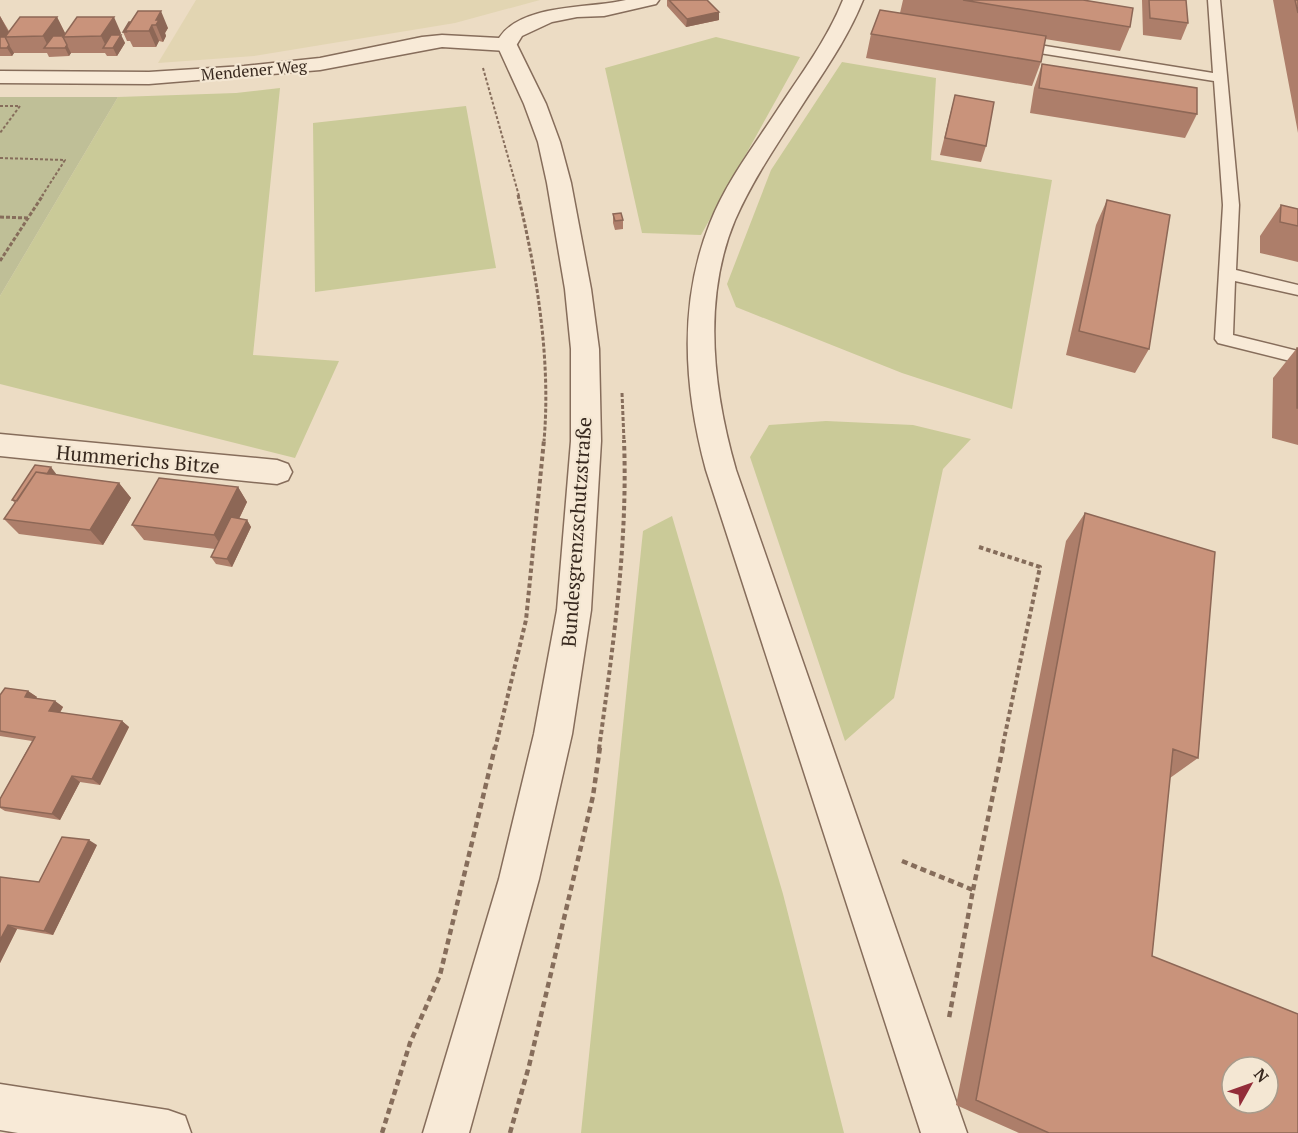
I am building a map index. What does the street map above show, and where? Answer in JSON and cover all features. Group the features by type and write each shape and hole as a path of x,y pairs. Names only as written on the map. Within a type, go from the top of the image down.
{"street":[{"path":"575,11 588,3 604,0"},
{"path":"507,45 509,36 532,22 575,11 597,11 649,0"},
{"path":"853,0 837,32 732,200 710,262 704,303 702,363 705,404 721,470 944,1133"},
{"name":"Mendener Weg","path":"0,77 149,78 320,64 422,43 460,42 507,45"},
{"name":"Bundesgrenzschutzstraße","path":"446,1133 519,879 554,734 574,610 586,441 585,349 578,289 559,183 549,142 535,104 507,45"},
{"name":"Hummerichs Bitze","path":"0,446 277,472"},
{"path":"0,1107 168,1133"}],"lane":[{"path":"1214,0 1231,205 1224,339 1298,357"},
{"path":"998,42 1221,78"},
{"path":"1228,274 1298,290"}],"path":[{"path":"382,1133 410,1043 440,975 526,620 548,406 535,265 509,155 481,64 469,53 458,50 460,42"},
{"path":"0,106 20,106 0,132"},
{"path":"0,158 65,160 0,261"},
{"path":"0,217 28,218"},
{"path":"919,1059 948,1024 973,890 1040,567 979,547"},
{"path":"902,861 973,890"}],"shaded area":[{"path":"196,0 540,0 455,23 254,56 158,63"}],"green space":[{"path":"716,37 800,57 701,235 642,233 605,68"},
{"path":"842,62 936,78 931,160 1052,180 1012,409 902,373 736,307 727,284 771,170"},
{"path":"280,88 253,355 339,361 295,458 0,384 0,296 118,97 236,93"},
{"path":"0,97 118,97 0,296"},
{"path":"466,106 496,268 315,292 313,123"},
{"path":"826,421 913,425 971,439 943,469 894,698 845,741 750,457 769,425"},
{"path":"672,516 783,894 844,1133 581,1133 643,531"}],"building":[{"path":"669,0 707,0 719,12 687,19"},
{"path":"963,0 1083,0 1133,8 1130,27"},
{"path":"1149,0 1186,0 1188,23 1150,18"},
{"path":"880,10 1046,36 1041,62 871,34"},
{"path":"138,11 161,11 156,25 152,25 149,31 125,31"},
{"path":"20,17 57,17 43,36 5,37"},
{"path":"77,17 114,17 101,36 63,37"},
{"path":"111,35 121,35 113,48 103,48"},
{"path":"53,36 63,36 67,45 65,48 44,48"},
{"path":"0,37 5,37 9,45 7,48 0,48"},
{"path":"1042,64 1197,88 1197,114 1039,88"},
{"path":"955,95 994,102 986,146 945,138"},
{"path":"1107,200 1170,215 1149,349 1079,331"},
{"path":"1281,205 1298,209 1298,226 1280,222"},
{"path":"621,213 623,220 615,221 613,214"},
{"path":"1298,348 1298,408 1297,408"},
{"path":"35,465 51,467 47,474 36,472 17,501 12,500"},
{"path":"36,472 119,483 90,530 4,519"},
{"path":"159,478 238,487 214,535 132,525"},
{"path":"1085,513 1215,552 1198,758 1173,749 1152,956 1298,1014 1298,1133 1049,1133 976,1100"},
{"path":"231,517 247,520 227,559 211,557"},
{"path":"5,688 28,691 25,697 55,701 49,711 122,721 92,779 72,776 52,814 0,807 0,799 35,737 0,731 0,695"},
{"path":"62,837 89,840 44,931 8,925 0,940 0,877 39,882"}]}
